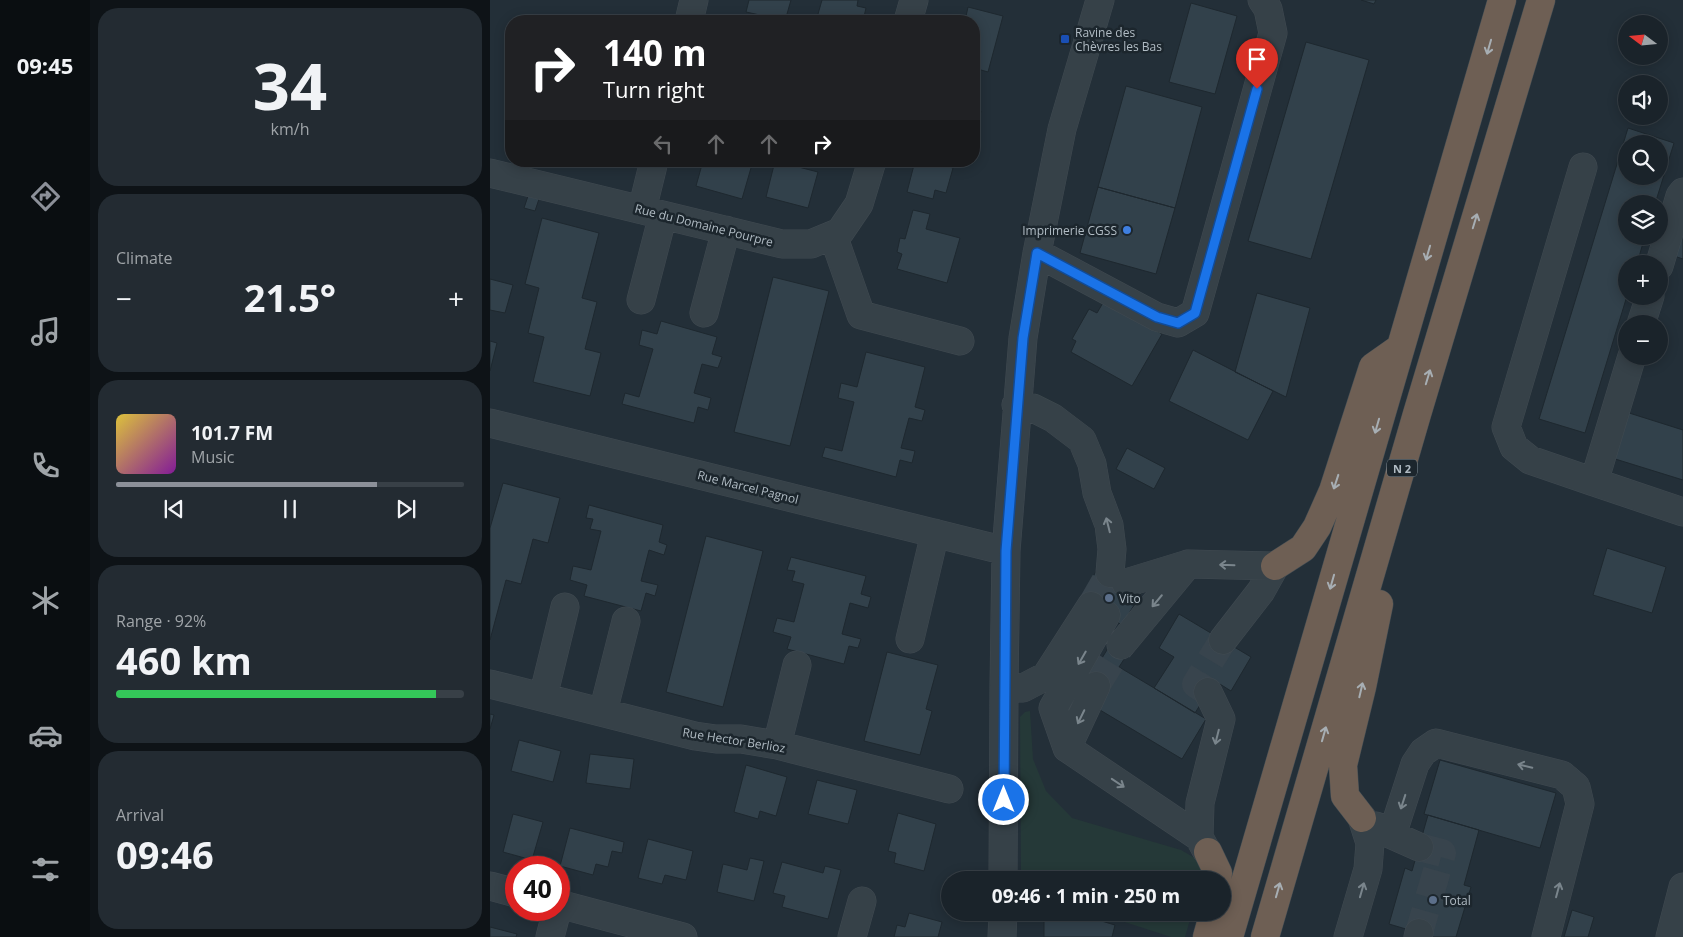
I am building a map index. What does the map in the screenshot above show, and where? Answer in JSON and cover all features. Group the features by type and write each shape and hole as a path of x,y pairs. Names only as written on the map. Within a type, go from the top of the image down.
{"highway":[{"name":"N 2","path":"1228,937 1502,0"},
{"name":"N 2","path":"1264,937 1417,414 1541,0"},
{"path":"1276,566 1303,548 1318,527 1333,491 1373,367 1400,348"},
{"path":"1362,818 1345,796 1343,765 1362,687 1417,414"},
{"path":"1203,844 1217,871"},
{"path":"1207,937 1211,921"}],"street":[{"path":"690,15 694,0"},
{"path":"910,15 914,0"},
{"path":"1004,871 1006,551 1016,405 1023,338 1037,253 1062,129 1100,0"},
{"path":"1037,253 1157,317 1178,323 1195,313 1273,33 1268,9 1262,0"},
{"path":"641,300 652,212 654,167"},
{"name":"Rue du Domaine Pourpre","path":"491,177 652,212 782,244 810,244 840,232 859,204 870,167"},
{"path":"1582,167 1506,427 1514,447 1530,460 1683,512"},
{"path":"1662,255 1680,196 1683,192"},
{"path":"704,313 726,230"},
{"path":"833,235 861,315 960,340"},
{"path":"1594,482 1629,365"},
{"path":"1016,405 1033,408 1053,418 1082,440 1092,464 1097,493 1109,524 1118,578 1188,564 1276,566 1262,592 1223,640"},
{"name":"Rue Marcel Pagnol","path":"490,424 1006,551"},
{"path":"910,639 934,533"},
{"path":"1121,645 1188,564"},
{"path":"543,697 565,608"},
{"path":"1004,687 1023,688 1046,676 1098,611 1053,708 1066,748 1203,844"},
{"path":"603,712 626,621"},
{"path":"777,745 797,664"},
{"name":"Rue Hector Berlioz","path":"490,684 695,736 716,739 740,739 777,745 949,789"},
{"path":"1066,748 1096,686"},
{"path":"1203,844 1200,803 1221,719 1208,692"},
{"path":"1392,836 1415,764 1423,752 1436,743 1562,775 1576,787 1580,804 1546,937"},
{"path":"1362,818 1392,836 1419,847"},
{"path":"1348,937 1368,869 1370,843 1362,818"},
{"path":"490,886 505,889"},
{"path":"1670,937 1683,886"},
{"path":"852,937 862,901"},
{"path":"570,907 682,937"},
{"path":"550,937 554,921"},
{"path":"1002,937 1003,921"}],"green space":[{"path":"1030,711 1033,759 1046,791 1072,818 1181,850 1198,861 1201,871 1021,871 1020,717 1025,712"},
{"path":"1122,921 1190,921 1185,937 1171,937"}],"building":[{"path":"749,0 791,0 787,15 760,15 746,12"},
{"path":"822,0 858,0 857,6 866,8 864,15 818,15"},
{"path":"1361,0 1376,0 1374,4"},
{"path":"1191,3 1237,16 1215,94 1169,82"},
{"path":"968,7 1003,16 988,72 980,70 980,15 966,15"},
{"path":"1306,42 1369,60 1311,259 1248,241"},
{"path":"1126,86 1202,107 1175,208 1098,187"},
{"path":"1628,128 1649,135 1626,135"},
{"path":"1668,141 1674,143 1668,162"},
{"path":"1618,161 1618,185 1661,185 1658,195 1618,195 1618,245 1642,245 1640,255 1618,255 1618,305 1624,305 1621,315 1618,315 1618,325 1585,433 1539,419"},
{"path":"701,167 751,167 742,199 696,186"},
{"path":"774,167 798,167 818,172 808,208 766,197"},
{"path":"913,167 953,168 946,193 935,190 933,199 907,192"},
{"name":"Imprimerie CGSS","path":"1098,187 1175,208 1156,274 1080,253"},
{"path":"528,196 539,199 535,211 524,208"},
{"path":"913,210 930,214 926,229 960,238 947,283 897,269 902,254 897,252 900,238 905,239"},
{"path":"542,218 599,233 582,298 597,302 585,349 601,353 590,396 533,382 544,337 528,333 539,288 525,284"},
{"path":"1683,226 1683,259 1674,256"},
{"path":"773,277 829,291 790,446 734,432"},
{"path":"490,279 513,285 505,313 490,310"},
{"path":"1257,293 1310,308 1286,397 1235,372"},
{"path":"1104,301 1162,334 1132,386 1071,352 1076,341 1072,339 1089,309 1097,313"},
{"path":"661,321 717,337 712,354 722,357 718,368 702,364 694,393 711,398 708,410 698,407 694,423 622,404 625,393 639,397 653,349 639,345 642,330 657,334"},
{"path":"490,341 497,343 490,371"},
{"path":"1193,350 1273,391 1248,440 1169,401"},
{"path":"866,352 925,367 915,407 925,410 922,421 909,418 901,448 915,451 912,463 900,460 896,477 822,457 825,447 842,451 854,402 838,398 841,383 857,387"},
{"path":"1626,412 1683,430 1683,480 1612,458"},
{"path":"1127,448 1165,468 1154,489 1116,469"},
{"path":"503,483 560,498 548,543 533,539 521,584 506,580 490,640 490,528"},
{"path":"589,505 663,525 659,542 667,545 664,555 649,550 641,581 658,585 655,596 646,593 641,611 584,596 587,585 570,580 573,566 591,570 601,531 590,529 593,519 586,518"},
{"path":"706,536 763,551 723,707 666,692"},
{"path":"1607,548 1666,567 1652,613 1593,595"},
{"path":"791,557 866,576 861,594 871,597 868,608 850,603 842,634 861,639 858,648 849,646 844,664 787,649 791,637 773,632 777,618 794,622 804,584 792,581 795,571 787,570"},
{"path":"1099,566 1142,592 1122,625 1080,600"},
{"path":"1179,614 1251,657 1231,691 1215,681 1195,713 1154,688 1174,657 1159,648"},
{"path":"1113,640 1130,650 1119,667 1206,719 1182,759 1095,707 1088,681"},
{"path":"887,652 938,665 926,709 932,711 920,755 864,741"},
{"path":"490,714 494,715 490,729"},
{"path":"519,740 561,751 553,782 511,771"},
{"path":"590,754 634,759 630,789 586,783"},
{"path":"1440,760 1556,793 1540,848 1424,814"},
{"path":"746,765 787,777 776,816 760,811 758,819 734,812"},
{"path":"817,780 857,790 848,824 808,814"},
{"path":"898,813 936,824 924,871 894,863 896,853 888,851"},
{"path":"513,814 543,822 533,856 518,856 503,852"},
{"path":"1428,815 1479,830 1464,885 1471,887 1456,937 1433,937 1389,924 1405,868 1412,871"},
{"path":"570,828 624,842 622,853 612,851 608,867 596,864 593,875 570,869 570,856 563,856"},
{"path":"648,839 693,851 686,880 665,875 662,884 638,878"},
{"path":"750,858 764,861 754,901 717,892 723,864 747,870"},
{"path":"782,862 823,873 825,866 841,870 828,919 782,907 785,896 773,893"},
{"path":"1572,910 1594,917 1588,937 1564,937"},
{"path":"909,913 942,922 938,937 894,937 897,925 905,927"},
{"path":"1044,921 1101,921 1115,925 1112,937 1044,937"},
{"path":"490,927 517,934 516,937 490,937"}],"tunnel":[{"path":"1091,606 1110,573"},
{"path":"1208,692 1196,684 1223,640"},
{"path":"1096,686 1121,645"},
{"path":"1419,847 1442,853 1419,933"}],"place":[{"name":"Ravine des Chèvres les Bas","path":"1065,39"},
{"name":"Imprimerie CGSS","path":"1127,230"},
{"name":"Vito","path":"1109,598"},
{"name":"Total","path":"1433,900"}],"route":[{"path":"1004,800 1006,551 1016,405 1023,338 1037,253 1157,317 1178,323 1195,313 1257,89"}]}
